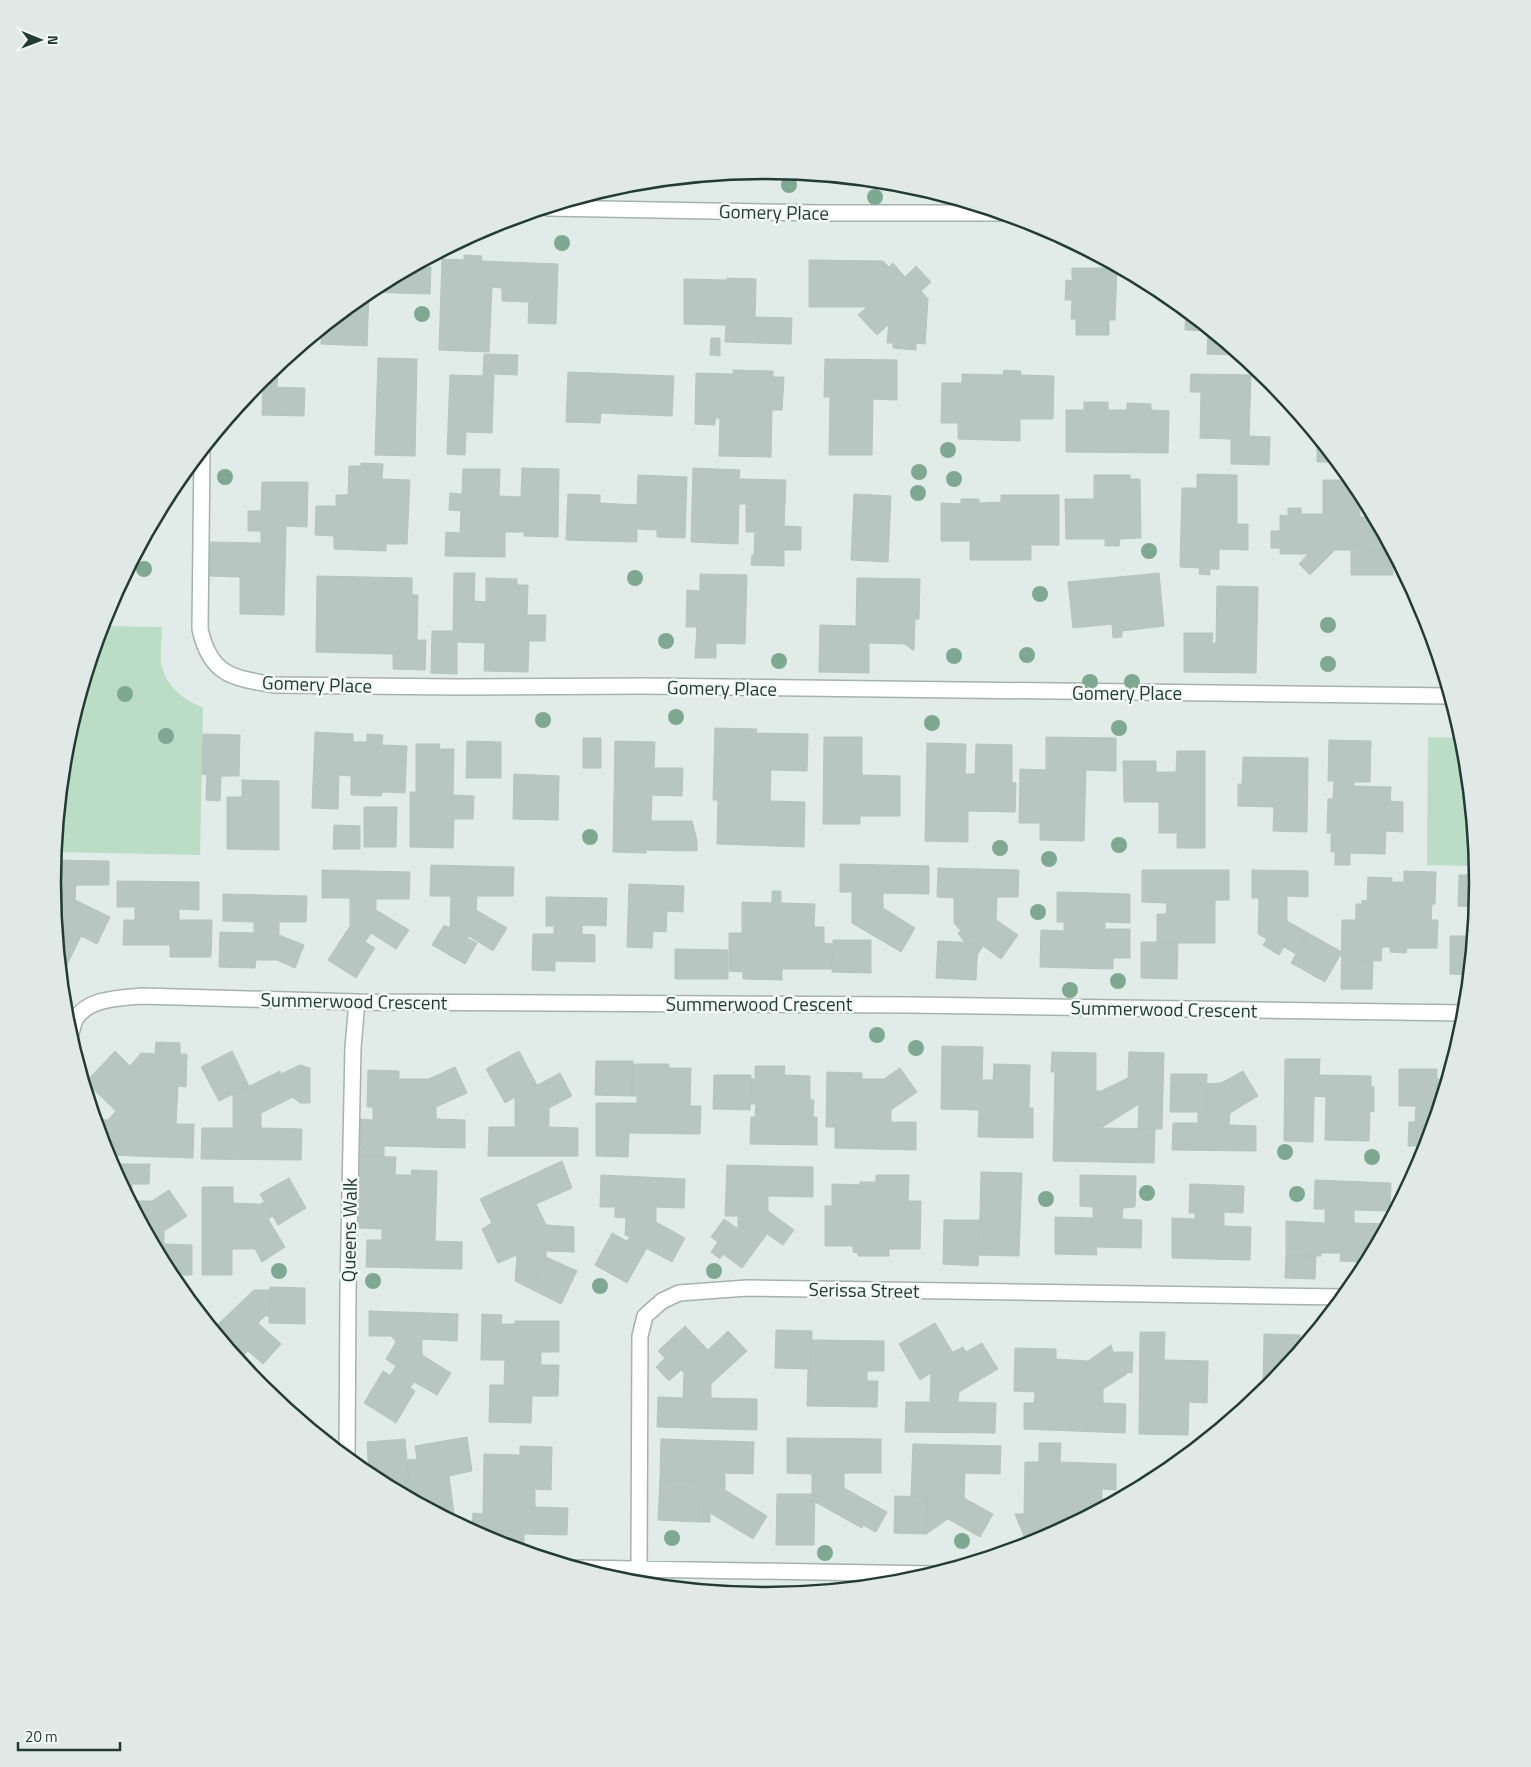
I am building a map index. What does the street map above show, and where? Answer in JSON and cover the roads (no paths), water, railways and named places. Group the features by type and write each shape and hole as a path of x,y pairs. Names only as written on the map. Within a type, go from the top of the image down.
{"street":[{"name":"Gomery Place","path":"566,208 982,214"},
{"name":"Gomery Place","path":"202,462 200,629 203,645 210,659 227,674 248,680 275,685 644,686 1444,696"},
{"name":"Summerwood Crescent","path":"75,1022 89,1007 109,999 142,996 357,1002 910,1005 1457,1013"},
{"name":"Queens Walk","path":"346,1449 353,1056 357,1002"},
{"name":"Serissa Street","path":"639,1568 640,1336 645,1316 662,1301 679,1293 747,1288 1334,1298"},
{"path":"601,1568 906,1573"}]}
